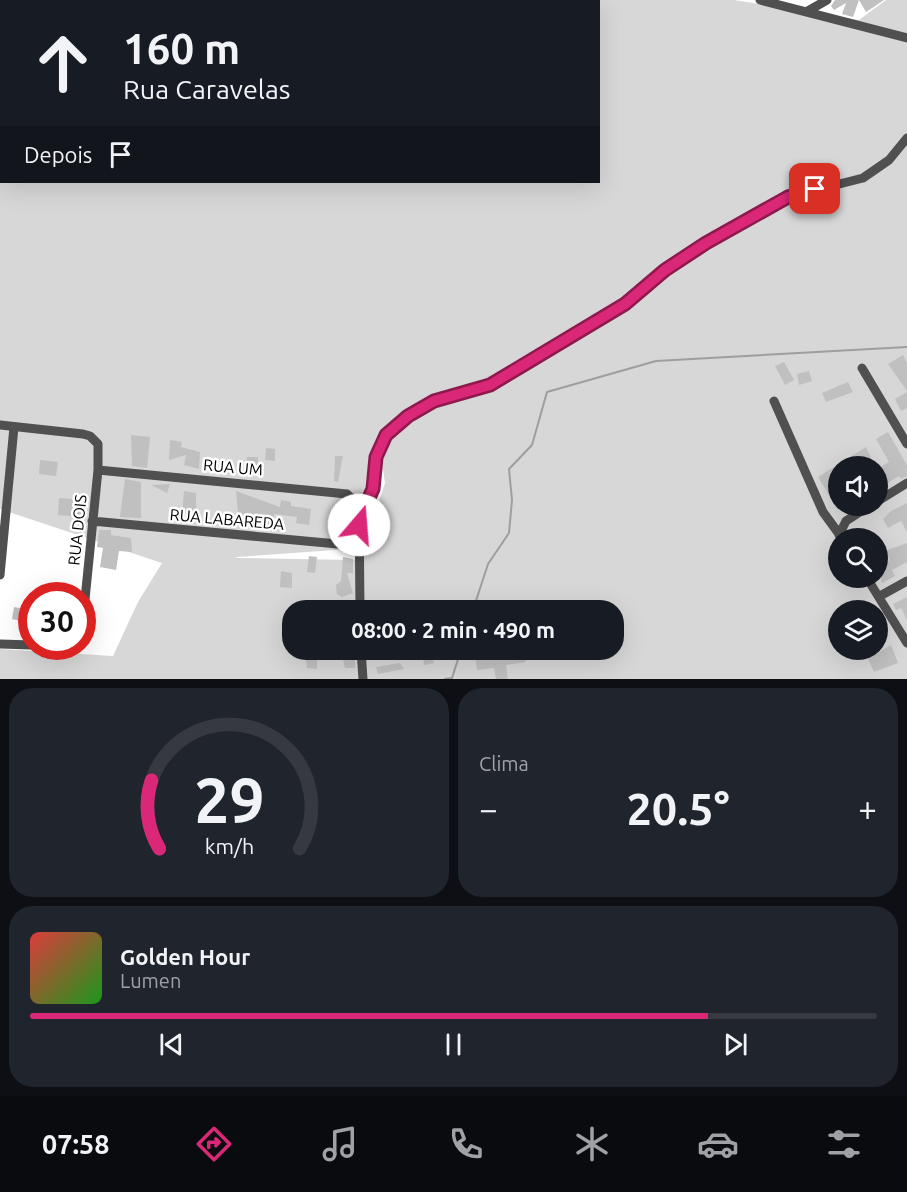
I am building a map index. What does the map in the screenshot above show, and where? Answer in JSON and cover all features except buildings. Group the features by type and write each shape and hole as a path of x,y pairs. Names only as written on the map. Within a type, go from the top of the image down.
{"street":[{"path":"760,0 907,38"},
{"path":"806,12 827,0"},
{"path":"360,600 359,505 371,494 376,457 386,435 393,427 422,406 490,385 625,304 686,256 779,202 802,192 848,183 879,168 907,138"},
{"path":"862,368 907,444"},
{"path":"774,401 823,512 835,528"},
{"name":"RUA DOIS","path":"0,425 90,436 100,450 86,582"},
{"path":"0,575 14,427"},
{"name":"RUA UM","path":"98,470 347,494 359,505"},
{"path":"888,495 907,483"},
{"path":"844,528 846,521 854,516"},
{"name":"RUA LABAREDA","path":"92,521 359,546"},
{"path":"880,596 907,581"},
{"path":"874,588 907,643"},
{"path":"0,644 18,645"},
{"path":"362,660 363,679"}],"shaded area":[{"path":"600,0 734,0 859,20 886,0 907,0 907,679 0,679 0,649 18,650 18,660 96,660 96,655 113,656 138,602 162,563 0,509 0,183 600,183","holes":["383,469 385,483 367,538 367,537","363,548 354,560 236,558 237,557"]}],"waterway":[{"path":"476,600 488,564 509,533 512,500 509,469 532,445 547,392 656,361 907,347"},
{"path":"445,679 452,678 458,660"}],"route":[{"path":"359,525 359,505 368,500 373,489 376,457 386,435 393,427 422,406 490,385 625,304 665,270 706,243 788,197 815,189"}]}
